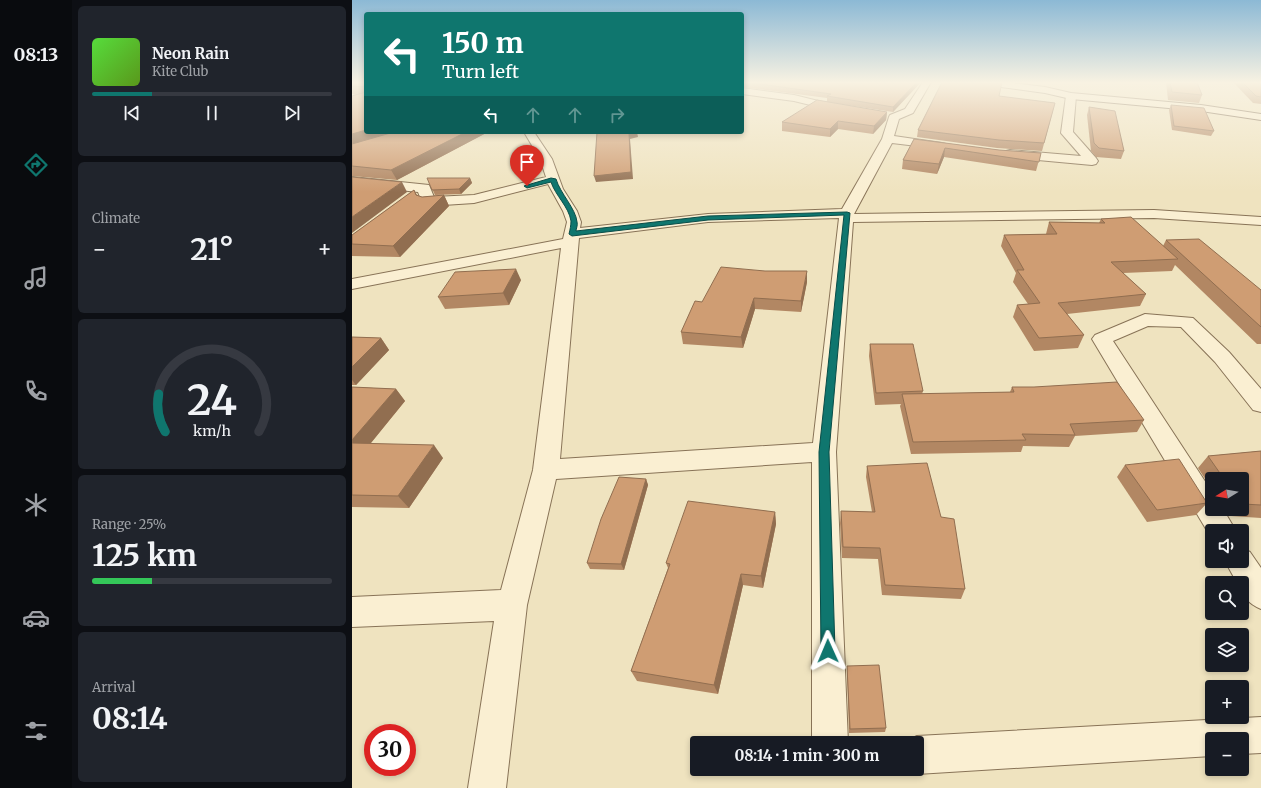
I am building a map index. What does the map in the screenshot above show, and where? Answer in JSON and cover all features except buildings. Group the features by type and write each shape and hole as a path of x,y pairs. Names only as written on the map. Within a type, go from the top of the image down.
{"street":[{"path":"830,736 824,452 846,216 888,139 890,119"},
{"path":"997,152 1092,161 1066,133 1068,119"},
{"path":"487,788 512,605 546,470 574,222 570,211 556,189 546,159 530,134"},
{"path":"888,139 950,147"},
{"path":"424,188 428,202 474,199 553,179"},
{"path":"352,181 424,188"},
{"path":"406,202 424,188"},
{"path":"352,284 571,238 708,218 1154,214 1261,221"},
{"path":"1218,524 1102,339 1145,320 1186,322 1254,386 1261,404"},
{"path":"546,470 824,452"},
{"path":"1244,568 1261,594"},
{"path":"352,612 512,605"},
{"path":"924,755 1261,735"}],"route":[{"path":"527,186 553,179 556,189 570,211 574,222 572,234 708,218 847,213 824,452 828,651"}]}
